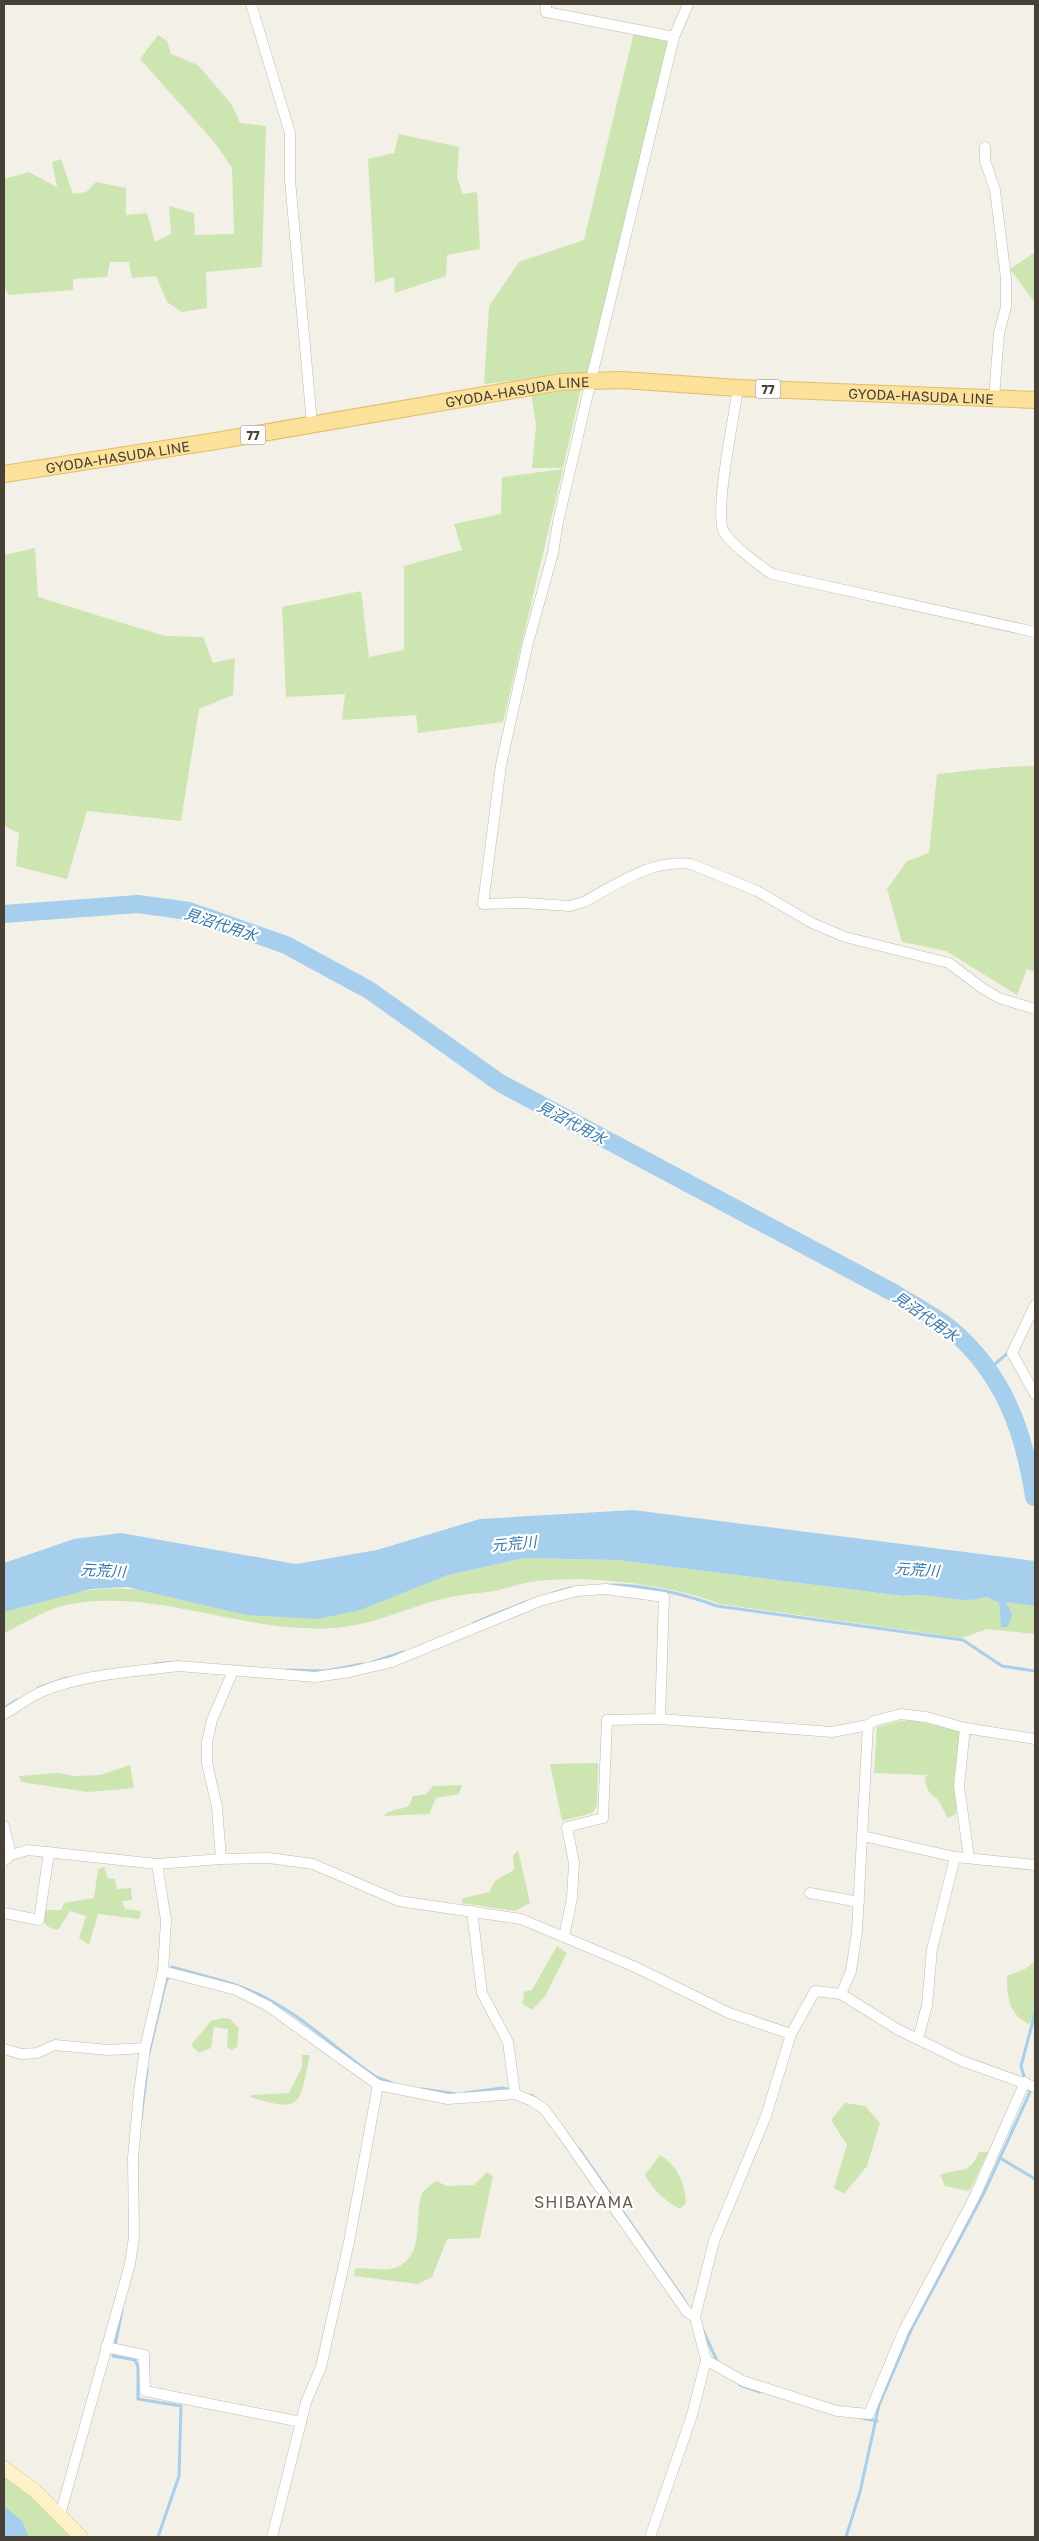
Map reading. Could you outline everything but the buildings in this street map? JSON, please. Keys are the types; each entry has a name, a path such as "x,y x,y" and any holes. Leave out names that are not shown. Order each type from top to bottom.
{"main road":[{"name":"GYODA-HASUDA LINE","path":"4,474 216,441 534,385 591,380 1035,400"}],"street":[{"path":"251,4 290,132 290,180 312,424"},
{"path":"546,4 546,12 674,37"},
{"path":"688,4 674,37 591,380 558,522 553,553 528,643 502,765 483,904 523,903 570,906 584,902 658,865 679,862 691,864 716,872 757,891 812,923 845,937 949,963 982,988 999,998 1035,1009"},
{"path":"985,147 985,161 995,190 1006,278 1006,307 999,334 994,398"},
{"path":"738,388 720,508 724,532 756,564 772,574 1035,632"},
{"path":"1035,1305 1012,1353 1035,1394"},
{"path":"4,1714 40,1693 63,1684 178,1666 315,1677 350,1672 392,1662 540,1601 577,1591 606,1589 633,1591 664,1597 660,1719"},
{"path":"220,1859 217,1807 208,1763 207,1742 212,1720 233,1671"},
{"path":"564,1937 572,1898 574,1863 567,1827 603,1818 606,1720 660,1719 832,1732 868,1725 874,1721 901,1714 926,1717 965,1728 1035,1739"},
{"path":"841,1994 851,1971 858,1931 868,1725"},
{"path":"965,1728 959,1786 969,1858"},
{"path":"4,1826 8,1858 28,1850 157,1864 220,1859 269,1858 313,1864 399,1901 521,1919 633,1966 729,2013 791,2034"},
{"path":"863,1836 956,1857 1035,1865"},
{"path":"4,1913 38,1920 49,1852"},
{"path":"918,2039 927,2005 932,1949 956,1857"},
{"path":"60,2515 130,2264 134,2236 133,2158 145,2048 163,1972 166,1920 157,1864"},
{"path":"810,1893 859,1902"},
{"path":"472,1911 482,1993 508,2042 515,2094"},
{"path":"163,1972 236,1990 268,2006 378,2085 448,2099 515,2094 532,2101 544,2110 595,2178 687,2312 695,2317"},
{"path":"650,2537 692,2415 706,2360 695,2317 714,2241 766,2116 791,2034 814,1991 841,1994 918,2039 962,2062 1035,2086"},
{"path":"4,2049 21,2054 38,2052 55,2046 108,2050 145,2048"},
{"path":"706,2360 743,2381 837,2411 869,2414 903,2332 974,2198 1025,2082"},
{"path":"272,2537 306,2402 321,2367 326,2348 349,2242 378,2085"},
{"path":"106,2347 144,2355 145,2391 301,2422"},
{"path":"4,2468 34,2490 81,2537"}],"green space":[{"path":"634,32 669,41 587,373 484,384 489,306 519,262 584,240"},
{"path":"158,35 167,41 171,54 198,65 232,105 240,123 266,126 262,267 206,272 207,308 182,312 167,302 156,276 132,278 129,262 110,262 107,277 73,279 73,290 9,295 4,287 4,179 29,172 57,187 52,162 61,159 73,194 86,192 96,182 126,188 126,215 147,213 155,242 171,234 169,206 194,213 195,235 234,234 232,168 215,143 140,59"},
{"path":"399,134 459,147 457,178 463,194 477,192 480,249 447,255 446,276 395,293 394,277 375,283 368,159 394,153"},
{"path":"1035,249 1035,303 1010,269 1034,253"},
{"path":"581,388 563,468 532,468 536,425 531,393"},
{"path":"563,469 503,722 418,733 416,715 342,720 345,694 286,697 282,607 361,591 369,657 404,650 404,566 462,550 454,524 501,514 502,477"},
{"path":"35,548 38,597 165,636 203,637 213,663 235,658 233,695 199,709 181,821 87,811 67,879 16,866 19,833 4,826 4,555"},
{"path":"1035,766 1035,972 1027,969 1017,995 946,951 902,942 887,889 907,861 929,853 937,774 1004,767"},
{"path":"524,1558 617,1560 903,1596 924,1595 967,1600 987,1597 999,1603 1001,1627 1009,1611 1006,1602 1035,1606 1035,1634 987,1629 962,1638 720,1604 700,1597 652,1586 575,1579 530,1582 494,1591 451,1597 346,1627 298,1628 264,1624 163,1605 129,1601 95,1601 55,1608 4,1633 4,1612 7,1610 78,1592 133,1589 152,1592 387,1599 448,1575"},
{"path":"910,1720 959,1730 961,1735 957,1776 953,1776 957,1789 956,1814 948,1818 938,1800 928,1790 925,1777 928,1775 874,1773 877,1727"},
{"path":"598,1763 597,1806 592,1813 562,1821 550,1764"},
{"path":"130,1765 134,1788 88,1792 21,1782 19,1776 58,1773 74,1776 100,1775"},
{"path":"462,1785 459,1794 436,1798 429,1814 383,1816 388,1812 409,1806 413,1796 426,1794 433,1786"},
{"path":"518,1850 530,1903 515,1911 461,1903 463,1898 489,1892 495,1881 514,1870 513,1856"},
{"path":"104,1867 108,1878 115,1879 117,1889 131,1888 132,1900 122,1901 125,1909 141,1911 139,1919 98,1914 89,1945 79,1938 86,1916 70,1911 58,1930 48,1927 44,1921 45,1910 61,1910 64,1903 94,1898 98,1869"},
{"path":"557,1946 567,1953 545,1996 532,2010 523,2004 524,1992 532,1990"},
{"path":"1035,1961 1035,2019 1028,2024 1016,2015 1010,2003 1007,1990 1007,1976 1025,1969"},
{"path":"222,2018 230,2019 239,2028 237,2047 231,2050 227,2047 228,2029 214,2027 211,2048 199,2053 191,2045 211,2021"},
{"path":"302,2055 310,2055 304,2085 296,2101 290,2104 281,2104 250,2097 251,2095 289,2093 302,2067"},
{"path":"845,2103 865,2106 880,2123 867,2166 844,2194 834,2188 847,2145 831,2120"},
{"path":"979,2152 988,2152 968,2191 945,2186 940,2175 968,2168 976,2160"},
{"path":"660,2155 671,2164 682,2182 686,2203 680,2209 660,2195 645,2175"},
{"path":"487,2172 493,2176 480,2238 447,2239 432,2277 418,2284 354,2276 355,2269 392,2269 406,2261 412,2254 417,2235 420,2203 424,2190 436,2181 447,2186 474,2185"},
{"path":"4,2473 13,2479 73,2537 4,2537"}],"water":[{"name":"元荒川","path":"633,1510 1035,1561 1035,1606 1006,1602 1012,1614 1008,1627 1001,1627 999,1603 987,1597 967,1600 924,1595 903,1596 617,1560 524,1558 448,1575 360,1610 318,1619 246,1615 127,1587 91,1589 4,1612 4,1563 74,1539 121,1533 296,1564 377,1550 480,1519"},
{"path":"4,2506 22,2521 29,2537 4,2537"}],"waterway":[{"name":"見沼代用水","path":"4,914 138,904 189,911 286,945 369,990 500,1083 894,1293 952,1330 970,1347 985,1366 1009,1406 1024,1449 1034,1497"},
{"name":"見沼代用水","path":"500,1083 894,1293 952,1330 970,1347 985,1366 1009,1406 1024,1449 1034,1497"},
{"path":"989,1369 1009,1352"},
{"path":"610,1585 664,1591 717,1606 963,1640 1002,1666 1035,1671"},
{"path":"553,1593 571,1588"},
{"path":"474,1623 526,1602"},
{"path":"373,1662 403,1652"},
{"path":"155,1664 178,1662"},
{"path":"287,1670 326,1671 362,1664"},
{"path":"38,1688 67,1678"},
{"path":"4,1708 17,1700"},
{"path":"149,2053 165,1985 172,1967 230,1983 264,1997 293,2014 376,2077 392,2083"},
{"path":"1025,2080 1021,2066 1035,2013"},
{"path":"141,2120 147,2070"},
{"path":"465,2093 502,2088 513,2090"},
{"path":"846,2537 860,2492 879,2405 912,2328 985,2191 1030,2092 1028,2088"},
{"path":"423,2089 456,2094"},
{"path":"531,2095 542,2103"},
{"path":"579,2149 685,2301"},
{"path":"1000,2158 1035,2179"},
{"path":"122,2310 113,2356 135,2360 138,2367 138,2399 181,2406 179,2476 158,2537"},
{"path":"702,2328 718,2363"},
{"path":"740,2385 760,2392"},
{"path":"862,2418 877,2421"}],"district":[{"name":"SHIBAYAMA","path":"584,2202"}]}
